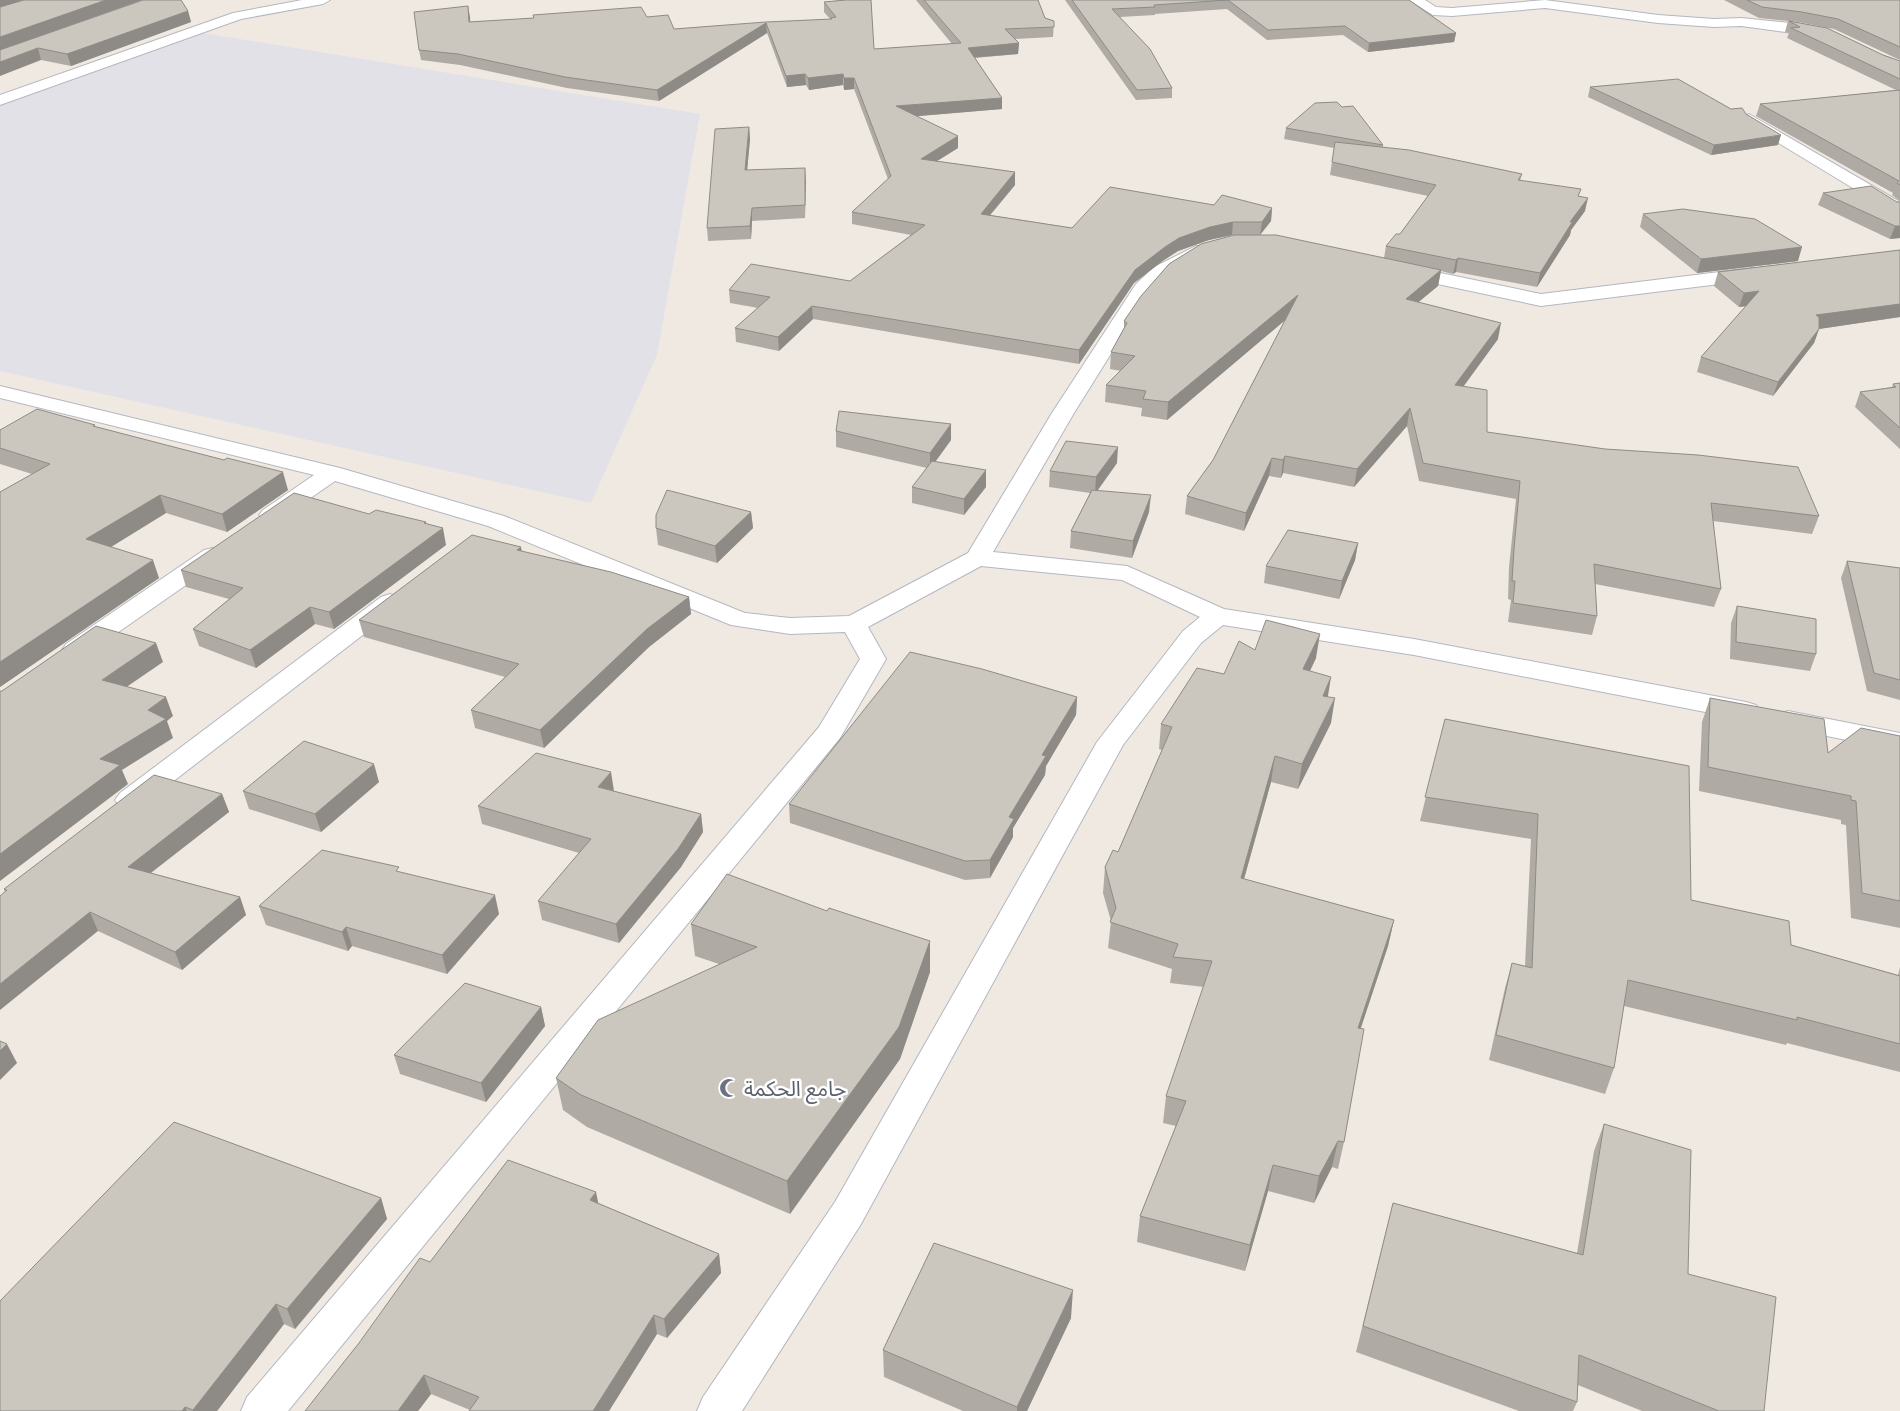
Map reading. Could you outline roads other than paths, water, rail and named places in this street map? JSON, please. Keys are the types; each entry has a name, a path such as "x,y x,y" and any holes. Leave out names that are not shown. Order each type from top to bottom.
{"street":[{"path":"0,100 238,16 323,0"},
{"path":"1416,0 1433,11 1470,12 1545,4 1658,19 1714,23 1741,22 1799,28 1836,37"},
{"path":"237,3 276,8"},
{"path":"1748,119 1900,209"},
{"path":"0,392 332,473 496,521 740,620 790,626 854,624 977,558 1062,413 1143,288 1161,271 1193,252 1217,244"},
{"path":"1384,267 1541,300 1773,271"},
{"path":"57,662 332,473"},
{"path":"473,539 496,521"},
{"path":"977,558 1127,573 1218,616 1414,647 1900,742"},
{"path":"110,815 410,587"},
{"path":"718,1411 848,1213 1110,742 1192,637 1218,616"},
{"path":"262,1411 830,732 873,659 854,624"}],"place":[{"name":"جامع الحكمة","path":"729,1088"}]}
